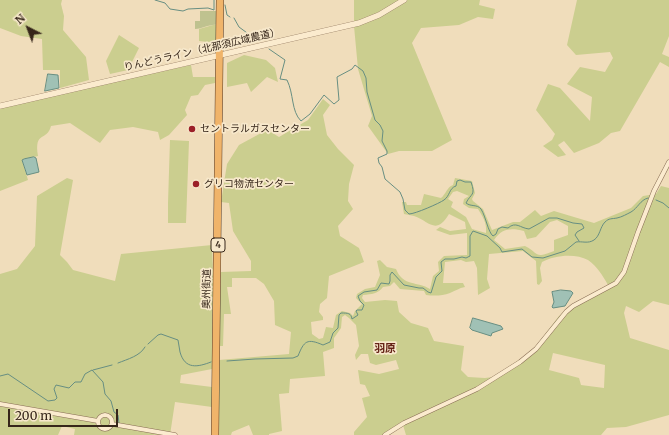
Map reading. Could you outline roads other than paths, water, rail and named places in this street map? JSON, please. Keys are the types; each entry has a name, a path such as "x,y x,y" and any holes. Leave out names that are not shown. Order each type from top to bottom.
{"highway":[{"name":"奥州街道","path":"215,435 221,54 220,0"}],"street":[{"name":"りんどうライン（北那須広域農道）","path":"0,106 359,23 380,15 404,0"},
{"path":"385,435 404,423 477,389 520,362 536,349 566,312 573,306 616,283 624,272 654,191 669,162"},
{"path":"0,404 98,421"},
{"path":"98,421 100,417 107,415 112,420 112,424"},
{"path":"98,421 100,427 105,429 109,428 112,424"},
{"path":"112,424 175,435"}],"water":[{"path":"48,74 58,75 59,88 45,91"},
{"path":"34,157 36,158 39,172 27,175 22,160"},
{"path":"561,290 571,291 573,293 565,306 553,308 554,302 552,292"},
{"path":"473,318 501,326 503,329 492,333 491,336 472,330 470,328"}],"waterway":[{"path":"155,0 165,3 170,9 183,11 188,9 208,8 214,10 214,0"},
{"path":"225,5 227,15 230,17"},
{"path":"234,18 239,27 258,41"},
{"path":"269,49 285,60 280,79 287,80 294,107 301,121 310,114 324,95 334,104 339,100 337,77 352,69 355,65 363,71 366,78 367,92 375,120 383,131 382,141 387,151 387,154 378,158 379,163 382,167 385,179 400,192 405,210 409,214 444,200 452,188 456,186 457,181 460,180 471,182 473,192 466,203 481,209 493,236 496,234 498,229 502,227 508,228 516,225 529,229 549,218 557,218 582,224 584,228 575,235 579,241"},
{"path":"227,361 293,358 298,356 302,347 307,342 310,341 323,345 330,342 333,333 338,328 339,315 341,313 346,313 349,314 352,319 358,315 356,311 362,310 364,305 358,296 364,292 377,290 381,283 389,284 390,275 392,272 404,285 423,288 431,293 436,277 442,271 441,262 445,259 466,258 470,256 470,236 473,231 487,236 500,248 502,252 522,249 532,257 543,258 565,251 576,242 587,242 594,240 598,236 603,224 606,221 621,217 631,212 643,200 648,198"},
{"path":"656,200 669,208"},
{"path":"148,344 161,334 178,340 182,358 185,362 192,366 211,362"},
{"path":"118,363 137,355 145,347"},
{"path":"93,370 112,365"},
{"path":"0,376 8,374 48,401 55,400 57,398 54,389 56,385 69,388 75,382 81,382 85,374 92,370 103,382 105,394 111,401 114,412 118,415 119,423"}],"place":[{"name":"セントラルガスセンター","path":"192,129"},
{"name":"グリコ物流センター","path":"196,184"}],"district":[{"name":"羽原","path":"385,349"}]}
